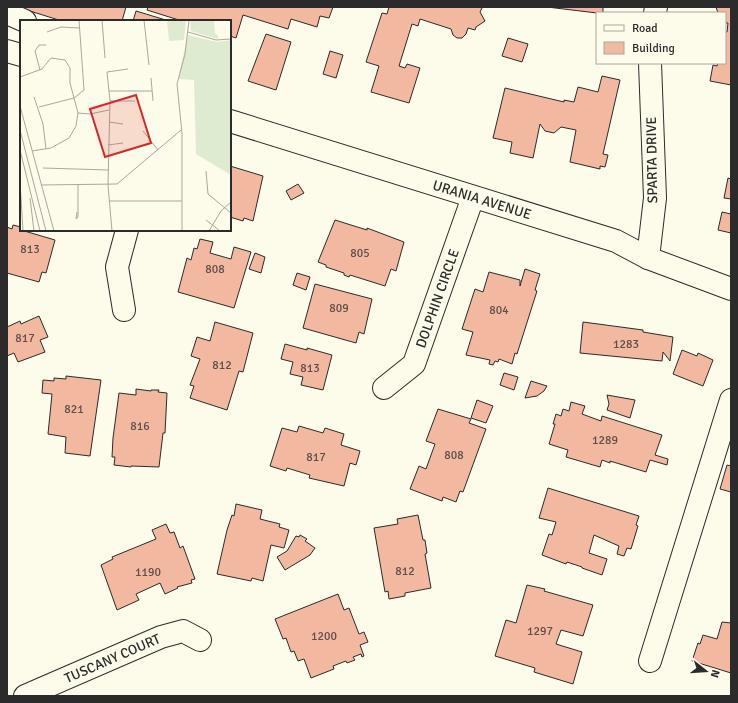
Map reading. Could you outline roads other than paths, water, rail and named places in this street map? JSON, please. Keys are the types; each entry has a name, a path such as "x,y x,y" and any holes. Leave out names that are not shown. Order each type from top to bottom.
{"street":[{"path":"7,13 23,20"},
{"path":"7,51 20,55"},
{"name":"SPARTA DRIVE","path":"648,258 655,198 650,64"},
{"name":"URANIA AVENUE","path":"231,121 616,241 648,258 731,289"},
{"name":"DOLPHIN CIRCLE","path":"384,388 414,364 473,197"},
{"path":"124,310 117,267 127,231"},
{"path":"650,661 731,400"},
{"name":"TUSCANY COURT","path":"25,696 161,637 183,631 200,640"}]}
